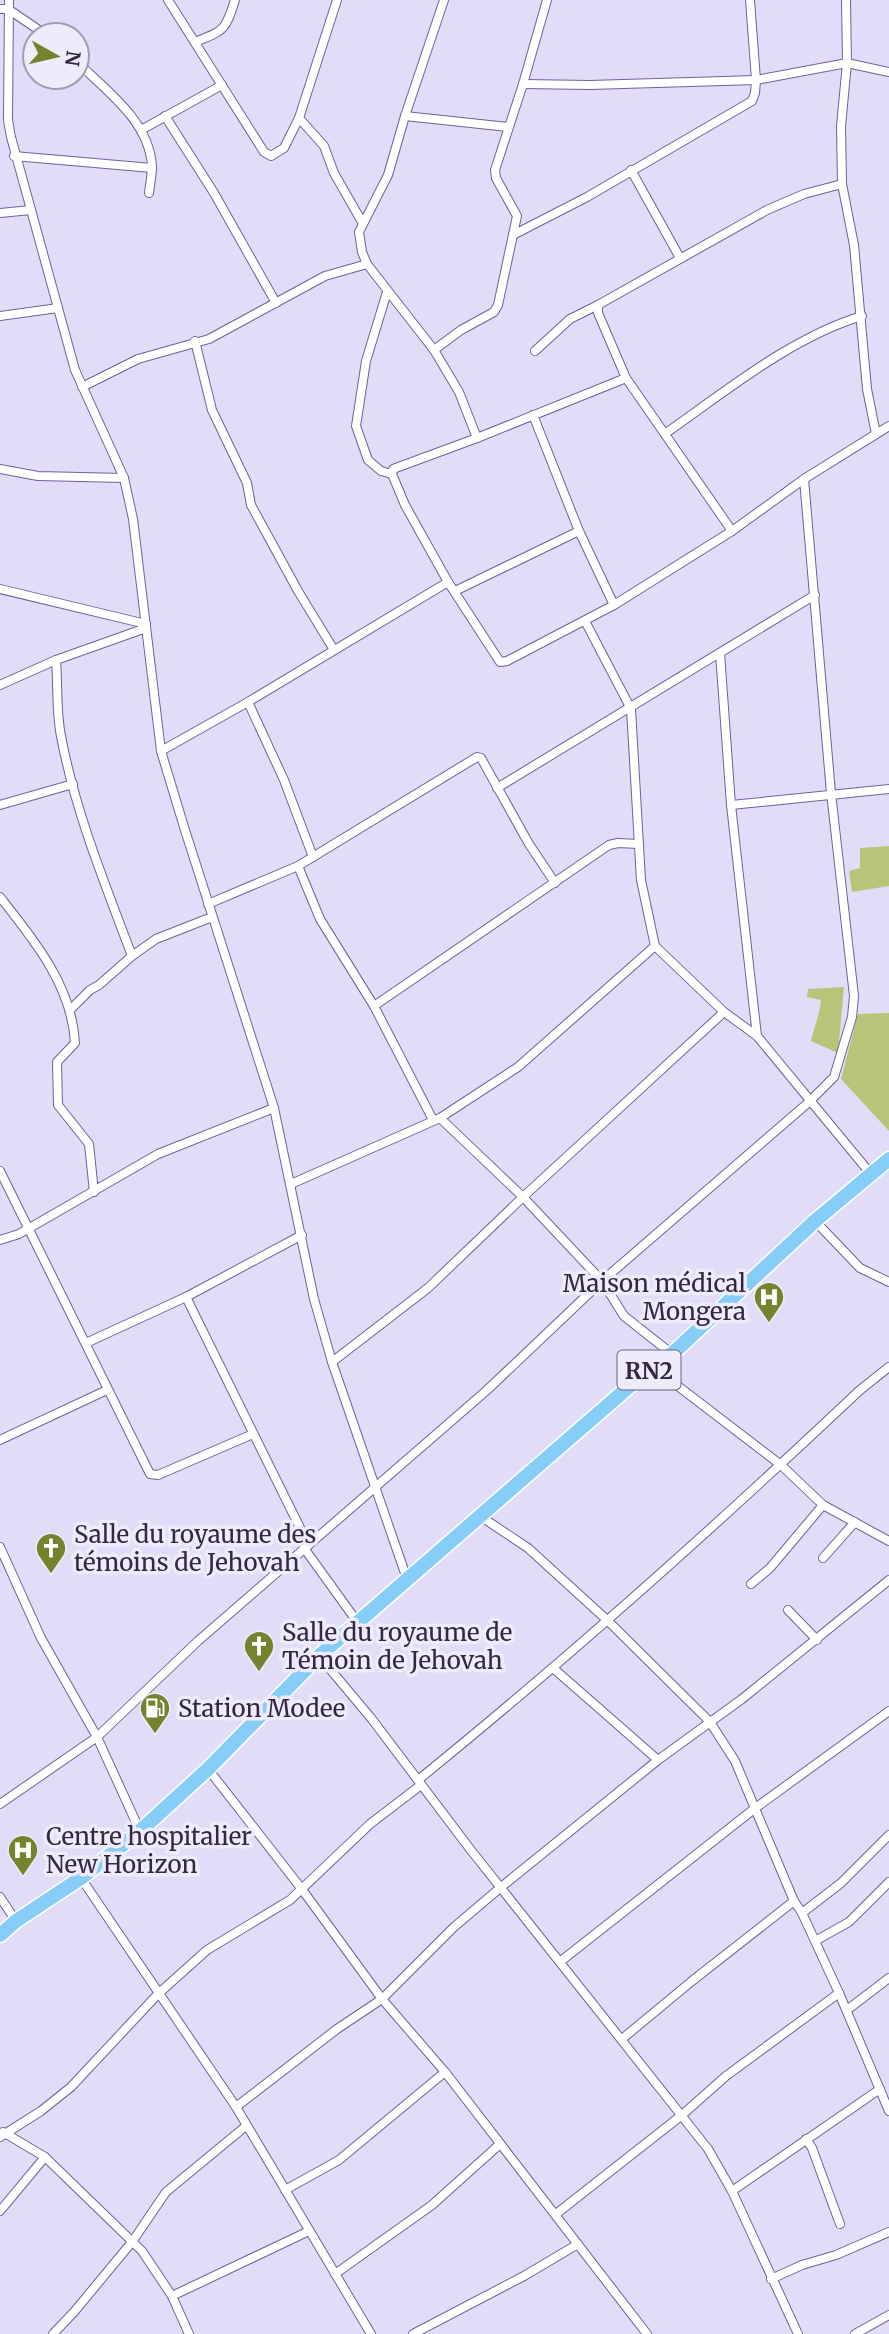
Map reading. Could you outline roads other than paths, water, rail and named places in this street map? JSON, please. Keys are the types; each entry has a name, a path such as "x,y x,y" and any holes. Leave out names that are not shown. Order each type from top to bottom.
{"highway":[{"name":"RN2","path":"0,1935 16,1921 81,1878 139,1831 208,1769 319,1656 480,1515 672,1353 815,1221 889,1159"}],"street":[{"path":"168,0 267,155 274,156 284,148 299,118 337,0"},
{"path":"195,43 222,31 235,0"},
{"path":"444,0 388,175 362,222 360,241 367,264 434,350 459,392 477,438"},
{"path":"434,350 461,330 494,312 498,305 517,213 495,174 547,0"},
{"path":"513,235 587,197 752,100 756,80 750,0"},
{"path":"846,0 847,64 841,126 842,184 854,244 867,389 876,434"},
{"path":"6,6 27,21"},
{"path":"6,6 8,120 14,156 82,387 124,478 134,519 162,751 212,917 275,1108 314,1299 332,1362 407,1579"},
{"path":"523,84 590,85 756,80 847,64 889,72"},
{"path":"91,75 117,100 141,130 152,168 149,193"},
{"path":"141,130 222,85"},
{"path":"165,116 214,193 276,303"},
{"path":"405,116 508,127"},
{"path":"299,118 324,146 334,173 362,222"},
{"path":"14,156 152,168"},
{"path":"631,170 680,258"},
{"path":"535,351 570,318 680,258 785,201 842,184"},
{"path":"0,213 31,210"},
{"path":"82,387 138,359 209,339 325,276 367,264"},
{"path":"387,292 366,361 356,426 368,460 381,471 392,474"},
{"path":"598,305 598,313 626,378 732,531"},
{"path":"0,316 58,308"},
{"path":"666,433 801,343 844,321 862,316"},
{"path":"195,341 212,410 247,483 251,505 334,650"},
{"path":"626,378 477,438 395,467 392,474 405,505 448,582 500,662 507,661 614,605 732,531 804,479 889,426"},
{"path":"533,415 579,531 614,605"},
{"path":"0,469 38,476 124,478"},
{"path":"0,1804 97,1737 198,1641 486,1391 602,1281 809,1102 834,1077 842,1059 852,1017 853,996 831,793 804,479"},
{"path":"455,591 579,531"},
{"path":"162,751 448,582"},
{"path":"0,589 146,626"},
{"path":"497,788 815,596"},
{"path":"585,621 631,709 643,898 655,946 724,1012 757,1036 870,1173"},
{"path":"0,685 56,660 146,626"},
{"path":"720,653 732,805 757,1036"},
{"path":"56,660 60,732 73,784 99,867 132,956"},
{"path":"248,702 284,779 313,857"},
{"path":"208,904 298,866 477,757 481,758 529,844 555,883"},
{"path":"0,804 73,784"},
{"path":"732,805 889,789"},
{"path":"374,1006 609,845 639,844"},
{"path":"298,866 320,919 374,1006 436,1119 523,1197 602,1281 619,1311 672,1353"},
{"path":"0,897 53,969 70,1010 75,1043 57,1062 58,1105 89,1144 94,1192"},
{"path":"70,1010 132,956 162,936 212,917"},
{"path":"291,1184 436,1119 536,1054 655,946"},
{"path":"332,1362 428,1288 724,1012"},
{"path":"0,1240 19,1234 94,1192 135,1165 175,1146 275,1108"},
{"path":"0,1171 150,1474 154,1476 253,1434"},
{"path":"815,1221 860,1268 889,1283"},
{"path":"86,1343 186,1297 302,1235"},
{"path":"186,1297 306,1546 358,1623"},
{"path":"653,1367 781,1465 823,1504 889,1541"},
{"path":"2,2134 41,2111 71,2087 158,1994 207,1950 287,1902 370,1824 695,1545 860,1390 889,1367"},
{"path":"0,1440 107,1390"},
{"path":"751,1584 770,1568 823,1504"},
{"path":"480,1515 528,1548 607,1620 710,1721 735,1762 794,1901 847,2010 889,2111"},
{"path":"823,1558 855,1522"},
{"path":"0,1547 41,1638 97,1737 139,1831"},
{"path":"236,2107 337,2029 382,1999 452,1929 500,1888 659,1760 817,1640 889,1580"},
{"path":"788,1610 817,1640"},
{"path":"319,1656 708,2149 732,2191 798,2334"},
{"path":"553,1668 659,1760"},
{"path":"561,1961 754,1809 889,1711"},
{"path":"208,1769 301,1888 382,1999 445,2072 647,2334"},
{"path":"802,1913 841,1883 889,1835"},
{"path":"81,1878 236,2107 371,2334"},
{"path":"815,1941 849,1922 889,1882"},
{"path":"0,1897 16,1921"},
{"path":"622,2039 794,1901"},
{"path":"847,2010 888,1981"},
{"path":"556,2214 682,2115 726,2076 839,1993"},
{"path":"285,2190 339,2160 445,2072"},
{"path":"732,2191 880,2090"},
{"path":"53,2334 132,2242 166,2192 246,2126"},
{"path":"2,2134 45,2157 142,2250 172,2296 189,2334"},
{"path":"806,2139 812,2148 840,2224"},
{"path":"335,2274 432,2205 500,2144"},
{"path":"0,2211 45,2157"},
{"path":"172,2296 309,2231"},
{"path":"771,2279 889,2232"},
{"path":"413,2334 524,2276 578,2244"},
{"path":"855,2334 889,2315"}],"place":[{"name":"Maison médical Mongera","path":"769,1324"},
{"name":"Salle du royaume des témoins de Jehovah","path":"51,1575"},
{"name":"Salle du royaume de Témoin de Jehovah","path":"259,1673"},
{"name":"Station Modee","path":"155,1735"},
{"name":"Centre hospitalier New Horizon","path":"23,1877"}]}
